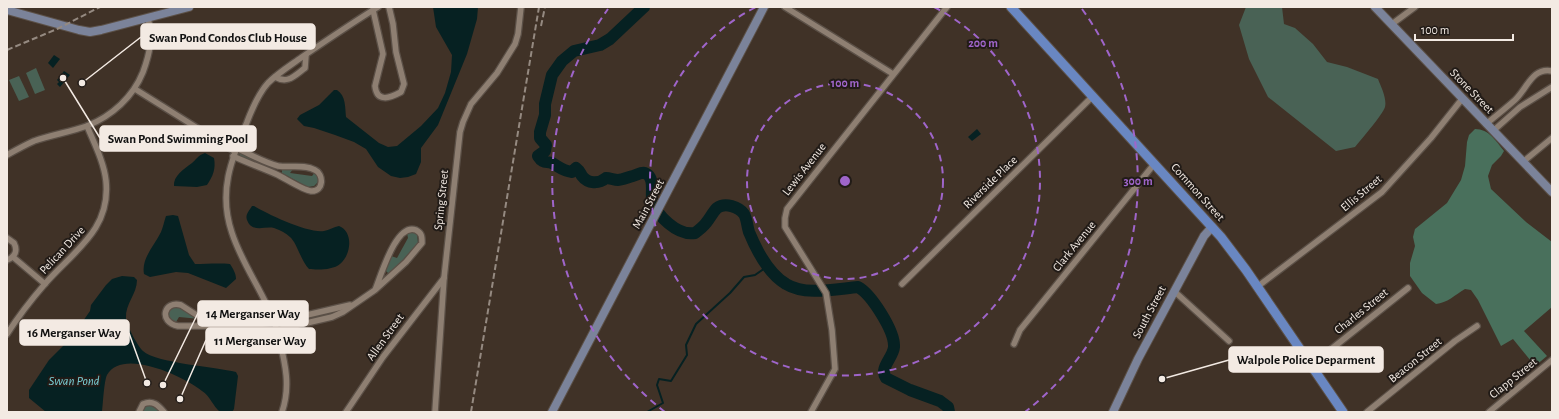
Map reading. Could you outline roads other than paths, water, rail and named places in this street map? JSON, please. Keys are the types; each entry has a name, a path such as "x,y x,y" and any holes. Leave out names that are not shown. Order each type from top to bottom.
{"main road":[{"name":"Common Street","path":"1012,7 1212,227 1234,254 1343,412"}],"street":[{"path":"7,10 90,32 188,7"},
{"path":"282,412 288,382 277,330 267,304 239,251 228,220 226,191 234,152 259,95 267,84 306,55 376,8 383,54 375,90 377,94 383,98 392,97 401,92 404,84 396,52 393,24 389,7"},
{"name":"Spring Street","path":"435,412 444,278 458,145 463,122 471,104 497,73 510,52 518,34 521,7"},
{"name":"Main Street","path":"552,412 764,7"},
{"path":"785,7 893,74"},
{"name":"Lewis Avenue","path":"811,412 835,369 832,330 825,290 785,227 787,209 947,7"},
{"name":"Stone Street","path":"1375,7 1552,192"},
{"path":"1392,24 1415,7"},
{"path":"7,155 34,141 87,126 123,103 135,89 148,60 151,30 148,18"},
{"path":"275,77 281,80 287,80 305,68 306,55"},
{"path":"1486,124 1520,94 1535,75 1547,70 1552,70"},
{"path":"1493,130 1514,111 1552,87"},
{"path":"135,89 234,152 306,190 318,190 321,186 322,180 320,174 311,168 279,166 234,152"},
{"path":"1520,94 1528,101"},
{"name":"Riverside Place","path":"902,284 1093,96"},
{"name":"Ellis Street","path":"1257,287 1382,192 1431,138 1462,99"},
{"name":"Pelican Drive","path":"7,334 17,318 45,284 93,233 100,220 105,205 106,179 87,126"},
{"path":"1523,162 1552,138"},
{"name":"Clark Avenue","path":"1014,344 1020,330 1155,163"},
{"path":"276,174 279,166"},
{"name":"South Street","path":"1113,412 1138,358 1204,236 1212,227"},
{"path":"212,325 181,304 176,303 171,305 166,312 165,318 171,325 212,325 277,330 332,317 343,312 375,290 420,248 422,239 418,231 412,229 408,230 397,239 375,290"},
{"path":"7,238 12,240 16,246 15,254 7,260"},
{"path":"13,257 45,284"},
{"name":"Allen Street","path":"346,412 392,346 444,278"},
{"name":"Charles Street","path":"1310,366 1408,288"},
{"path":"1174,291 1229,341"},
{"path":"228,326 267,320 274,321 294,318 354,304"},
{"name":"Beacon Street","path":"1367,412 1455,341 1477,326"},
{"name":"Clapp Street","path":"1489,412 1552,360"},
{"path":"139,412 143,404 150,402 158,404 164,412"}],"water":[{"path":"433,7 478,7 477,19 467,54 438,125 421,148 421,162 416,174 400,178 391,176 378,167 366,149 354,142 304,126 297,119 300,115 319,105 334,90 337,90 344,99 346,117 379,143 388,147 397,146 421,126 438,108 445,93 451,72 452,55 436,27"},
{"path":"54,55 60,59 53,68 48,63"},
{"path":"64,71 70,75 60,87 57,84 59,82 57,80"},
{"path":"977,129 981,134 972,141 968,137"},
{"path":"205,153 214,158 215,162 214,172 207,185 197,187 174,186 177,176 199,156"},
{"path":"252,206 299,227 324,231 339,226 344,229 349,238 347,255 337,266 321,269 309,269 287,234 274,228 255,228 249,224 247,216"},
{"path":"166,216 178,216 189,255 195,264 230,264 235,273 236,279 226,288 188,273 176,272 150,277 144,274 146,257 161,232"},
{"name":"Swan Pond","path":"122,276 134,277 137,280 135,290 127,308 126,318 135,340 143,351 160,359 173,362 236,372 238,376 234,409 232,412 220,412 205,393 194,385 168,372 139,364 126,364 115,367 107,375 104,387 102,412 46,412 29,398 29,390 49,360 72,337 90,311 91,305 106,285 112,279"}],"waterway":[{"path":"644,7 610,39 600,45 574,51 562,61 552,75 545,104 545,115 540,132 540,138 546,145 545,151 538,156 540,159 552,163 561,169 572,172 576,168 584,179 590,182 597,182 606,178 619,180 640,173 645,173 650,178 652,184 652,199 658,212 669,224 688,233 695,233 701,228 720,206 728,205 739,209 745,216 749,232 764,261 774,274 786,284 794,288 811,291 858,287 863,291 875,305 891,332 894,347 884,370 886,378 910,390 940,401 948,407 949,412"},
{"path":"647,412 663,403 657,385 659,379 671,381 687,355 686,345 696,324 730,293 744,277 755,275 768,266"}],"railway":[{"path":"7,50 57,29 100,7"},
{"path":"471,412 539,7"},
{"path":"541,26 545,7"}],"place":[{"name":"Swan Pond Swimming Pool","path":"63,78"},
{"name":"Swan Pond Condos Club House","path":"82,83"},
{"name":"Walpole Police Deparment","path":"1162,379"},
{"name":"16 Merganser Way","path":"147,383"},
{"name":"14 Merganser Way","path":"163,385"},
{"name":"11 Merganser Way","path":"180,399"}]}
